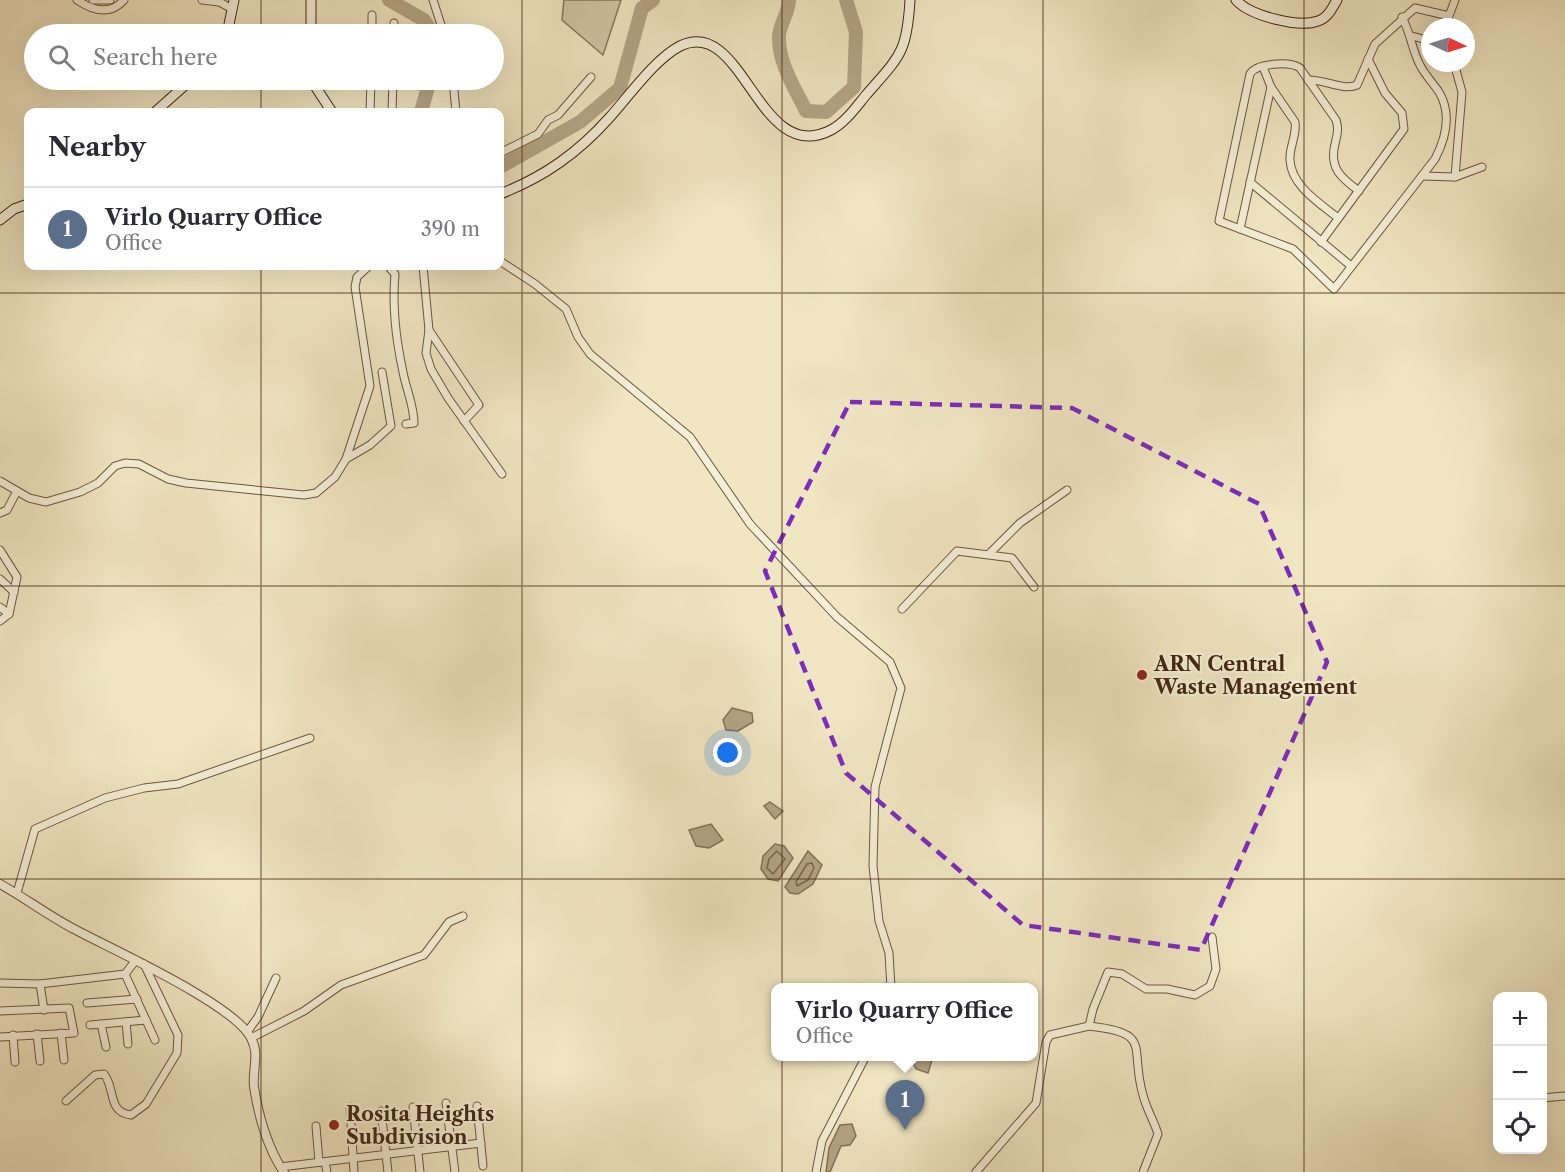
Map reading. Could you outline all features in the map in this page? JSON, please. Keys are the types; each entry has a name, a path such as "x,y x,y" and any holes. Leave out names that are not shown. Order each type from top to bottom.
{"main road":[{"path":"311,0 311,24"},
{"path":"504,192 537,179 556,166 608,120 666,57 681,46 690,44 707,45 723,54 780,125 805,135 830,130 849,115 901,52 908,36 910,0"},
{"path":"1236,0 1258,15 1306,22 1321,20 1337,0"},
{"path":"229,24 233,5"},
{"path":"160,108 180,90"},
{"path":"318,90 329,108"},
{"path":"0,220 14,209 24,205"}],"street":[{"path":"77,0 89,9 100,11 110,9 124,0"},
{"path":"93,0 110,0"},
{"path":"202,0 233,5"},
{"path":"433,0 441,24"},
{"path":"1308,80 1353,87 1363,76 1378,39 1402,17 1415,8 1449,16 1455,0"},
{"path":"372,15 372,24"},
{"path":"1359,191 1336,171 1333,158 1338,126 1308,80 1297,66 1263,66 1253,69 1250,74 1219,221 1293,249 1334,289 1435,159 1443,142 1447,117 1439,93 1418,62 1412,36 1402,17"},
{"path":"1412,36 1421,38"},
{"path":"1321,242 1399,138 1404,123 1401,113 1381,87 1368,59"},
{"path":"1263,66 1270,87 1295,122 1290,158 1295,177 1302,187 1338,218"},
{"path":"1455,177 1462,92 1456,72"},
{"path":"504,151 537,134 548,120 558,115 591,77"},
{"path":"1240,229 1270,87"},
{"path":"370,108 371,90"},
{"path":"392,108 393,90"},
{"path":"454,90 456,108"},
{"path":"1422,176 1455,177 1482,167"},
{"path":"1250,182 1351,266"},
{"path":"504,264 535,284 566,309 578,338 590,354 690,437 750,524 837,617 890,662 895,670 901,688 875,788 873,866 879,921 889,953 891,983"},
{"path":"0,481 36,501 55,501 98,483 115,466 131,462 168,479 186,483 294,494 316,493 335,477 346,459 370,386 355,287 357,277 365,270"},
{"path":"392,270 395,274 392,300 403,372 414,413 414,423 406,424"},
{"path":"423,270 429,330 426,352 431,369 502,474"},
{"path":"429,330 479,403 479,408 464,421"},
{"path":"346,459 369,445 391,426 382,372"},
{"path":"990,554 1020,523 1067,490"},
{"path":"0,513 7,510 17,491"},
{"path":"0,550 17,577 9,614 0,621"},
{"path":"902,609 957,551 1012,558 1034,587"},
{"path":"0,579 14,592"},
{"path":"0,607 9,614"},
{"path":"17,893 35,829 44,823 105,798 144,788 178,784 310,738"},
{"path":"0,884 72,928 175,980 241,1024 249,1035 256,1053 254,1086 276,1161 282,1169 481,1143"},
{"path":"249,1035 304,1011 341,985 424,955 449,922 463,916"},
{"path":"1089,1026 1093,1009 1108,972 1122,974 1146,989 1167,989 1195,995 1210,986 1216,969 1212,937"},
{"path":"0,983 39,984 125,974 140,962"},
{"path":"66,1101 100,1073 107,1076 114,1106 131,1115 146,1104 171,1066 177,1053 178,1035 140,962"},
{"path":"125,974 155,1040"},
{"path":"249,1035 276,978"},
{"path":"39,984 44,1010"},
{"path":"87,1003 137,999"},
{"path":"0,1011 69,1008 74,1032 0,1037"},
{"path":"90,1025 146,1020"},
{"path":"126,1022 129,1044"},
{"path":"101,1024 106,1047"},
{"path":"976,1172 1036,1103 1046,1042 1050,1035 1089,1026 1119,1029 1130,1036 1139,1056 1142,1094 1158,1134 1143,1172"},
{"path":"61,1033 64,1060"},
{"path":"37,1034 40,1061"},
{"path":"13,1035 15,1062"},
{"path":"816,1172 822,1141 863,1061"},
{"path":"1547,1098 1565,1096"},
{"path":"446,1103 455,1172"},
{"path":"477,1106 483,1166"},
{"path":"350,1107 354,1172"},
{"path":"413,1107 420,1172"},
{"path":"381,1111 388,1172"},
{"path":"316,1126 322,1162 327,1172"}],"highlighted area":[{"path":"850,402 1072,408 1259,504 1327,662 1201,950 1023,925 846,773 765,571"}],"shaded area":[{"path":"564,0 621,0 603,55 562,20"}],"water":[{"path":"732,708 752,713 753,722 738,731 726,730 723,720"},
{"path":"770,802 783,811 775,819 764,806"},
{"path":"711,824 723,840 709,848 696,846 689,830"},
{"path":"775,844 784,846 793,858 778,881 768,879 761,869 763,856"},
{"path":"808,851 822,865 813,884 798,894 790,893 785,887"},
{"path":"915,1061 932,1061 928,1073 916,1069"},
{"path":"852,1124 856,1136 850,1145 841,1146 830,1172 826,1172 829,1148 840,1125"}],"waterway":[{"path":"389,0 424,20 427,24"},
{"path":"504,165 580,122 620,88 642,8 653,0"},
{"path":"789,0 779,36 784,66 806,111 826,112 854,87 856,32 846,0"},
{"path":"422,108 427,90"}],"place":[{"name":"ARN Central Waste Management","path":"1142,675"},
{"name":"Rosita Heights Subdivision","path":"334,1125"},
{"name":"Virlo Quarry Office","path":"905,1130"}]}
